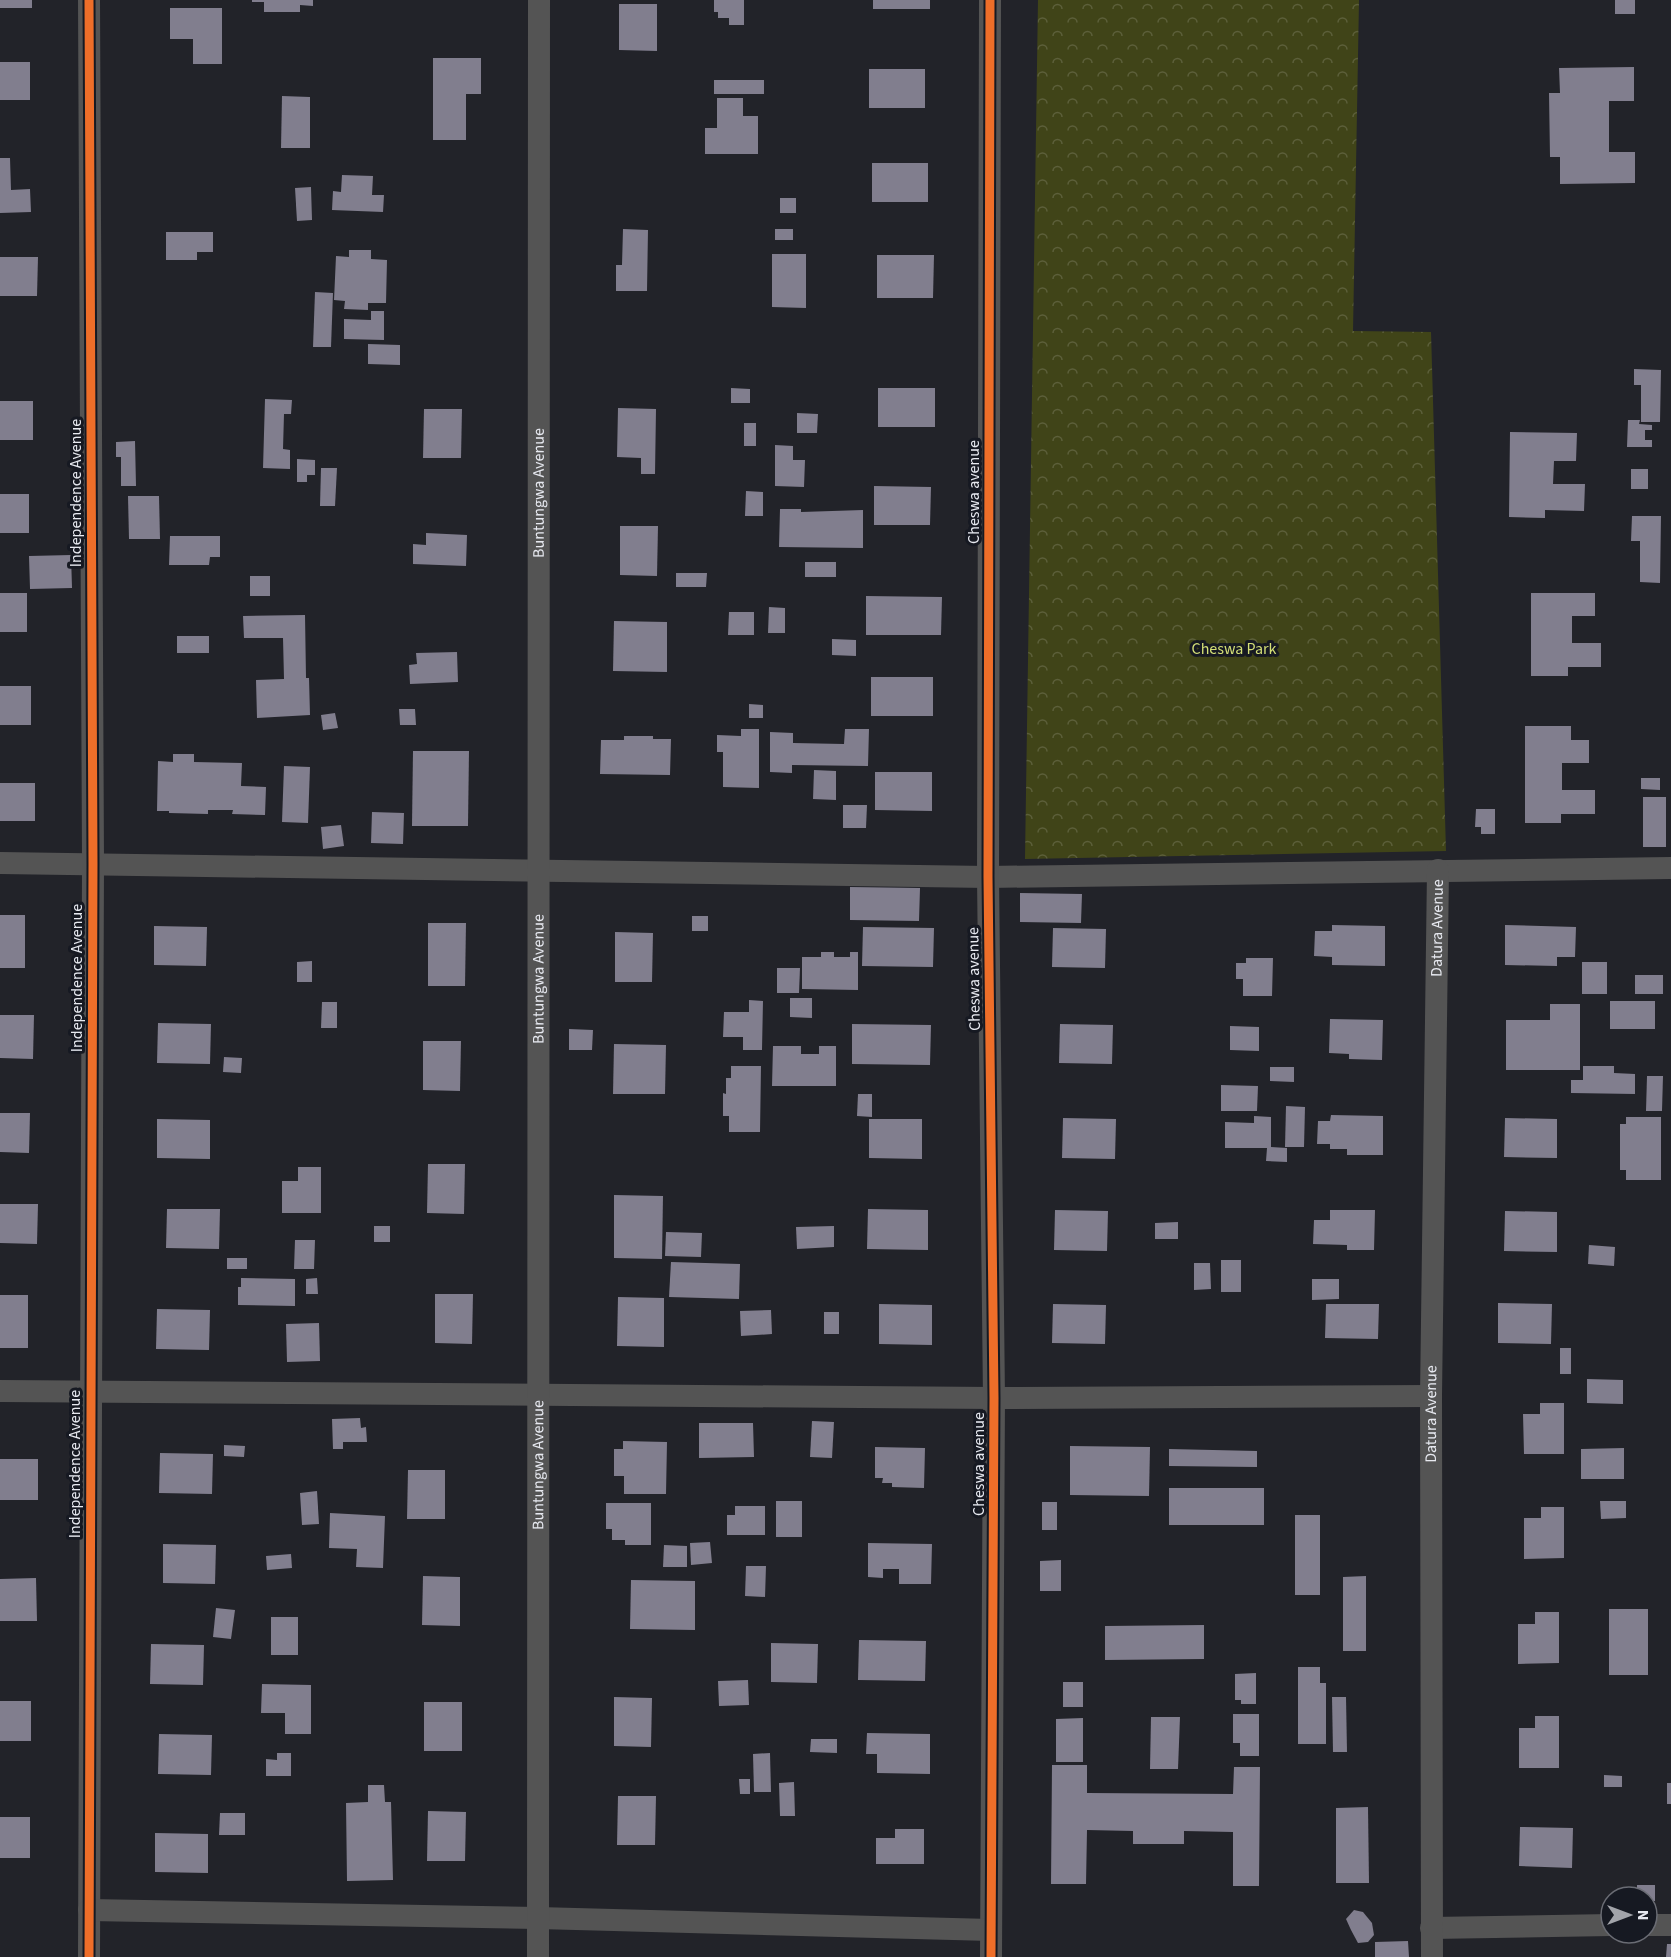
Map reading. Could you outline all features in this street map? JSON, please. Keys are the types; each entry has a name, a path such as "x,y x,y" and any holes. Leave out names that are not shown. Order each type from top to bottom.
{"street":[{"name":"Independence Avenue","path":"89,0 93,864 89,1957"},
{"name":"Buntungwa Avenue","path":"538,1957 539,0"},
{"name":"Cheswa avenue","path":"990,0 988,877 994,1398 991,1957"},
{"path":"0,862 988,877 1671,868"},
{"name":"Datura Avenue","path":"1432,1957 1431,1396 1438,870"},
{"path":"0,1391 994,1398 1431,1396"},
{"path":"89,1910 538,1918 991,1930"},
{"path":"1431,1928 1599,1925"}],"green space":[{"name":"Cheswa Park","path":"1038,0 1359,0 1353,331 1431,332 1446,851 1025,859"}],"building":[{"path":"0,0 32,0 32,8 0,8"},
{"path":"252,0 313,0 313,6 300,5 300,12 264,12 264,2 252,2"},
{"path":"714,0 744,0 744,25 729,25 729,18 718,18 718,12 714,12"},
{"path":"873,0 930,0 930,9 873,9"},
{"path":"1615,0 1635,0 1635,14 1615,14"},
{"path":"619,4 657,4 657,51 619,50"},
{"path":"170,8 222,8 222,64 193,64 193,39 170,39"},
{"path":"433,58 481,58 481,94 466,94 466,140 433,140"},
{"path":"0,62 30,62 30,100 0,100"},
{"path":"1634,67 1634,101 1609,101 1609,152 1635,152 1635,183 1560,184 1560,157 1550,157 1549,93 1560,93 1559,68"},
{"path":"869,69 925,69 925,108 869,108"},
{"path":"714,80 764,80 764,94 714,94"},
{"path":"282,96 310,97 310,148 281,148"},
{"path":"717,98 743,98 743,116 758,116 758,154 705,154 705,128 717,128"},
{"path":"0,158 10,158 11,190 30,189 31,212 0,213"},
{"path":"872,163 928,163 928,202 872,202"},
{"path":"342,175 373,176 372,195 384,195 383,212 332,210 333,191 341,192"},
{"path":"311,187 312,220 297,221 295,188"},
{"path":"780,198 796,198 796,213 780,213"},
{"path":"623,229 648,230 647,291 616,291 616,265 622,265"},
{"path":"775,229 793,229 793,240 775,240"},
{"path":"166,232 213,232 213,252 197,252 197,260 166,260"},
{"path":"349,250 371,250 371,259 387,260 386,303 368,303 368,310 344,309 345,301 334,300 336,256 349,257"},
{"path":"772,254 806,254 806,308 772,307"},
{"path":"877,255 934,255 933,298 877,298"},
{"path":"0,257 38,257 37,296 0,296"},
{"path":"315,292 333,293 331,347 313,347"},
{"path":"371,311 384,311 384,340 344,339 344,319 371,320"},
{"path":"368,344 400,345 400,365 368,364"},
{"path":"1634,369 1661,370 1660,422 1641,422 1641,385 1634,385"},
{"path":"731,388 750,389 750,403 731,403"},
{"path":"878,388 935,388 935,427 878,427"},
{"path":"265,399 292,400 291,414 284,414 283,449 290,450 290,469 263,468"},
{"path":"0,401 33,401 33,440 0,440"},
{"path":"618,408 656,409 655,474 641,474 641,458 617,457"},
{"path":"424,409 462,409 461,458 423,458"},
{"path":"797,413 818,414 817,433 797,433"},
{"path":"1628,420 1640,420 1639,424 1652,425 1652,430 1645,430 1645,440 1652,440 1652,447 1627,447"},
{"path":"744,423 756,423 756,446 744,446"},
{"path":"1510,432 1577,433 1576,461 1554,461 1553,484 1585,484 1584,511 1545,510 1545,518 1509,517"},
{"path":"135,441 136,486 121,486 121,457 116,457 116,442"},
{"path":"775,445 793,446 793,460 805,460 804,487 775,486"},
{"path":"297,459 315,460 315,475 307,475 307,482 297,482"},
{"path":"321,468 337,468 335,506 320,506"},
{"path":"1631,469 1648,469 1648,489 1631,489"},
{"path":"874,486 931,487 930,525 874,525"},
{"path":"746,491 763,492 763,516 745,516"},
{"path":"0,494 29,494 29,533 0,533"},
{"path":"128,496 159,496 160,539 129,539"},
{"path":"780,509 801,509 801,512 863,510 863,548 779,547"},
{"path":"1632,516 1661,516 1660,583 1640,582 1640,541 1631,541"},
{"path":"620,526 658,526 657,576 620,575"},
{"path":"426,533 467,535 466,566 413,564 413,544 426,545"},
{"path":"170,536 220,536 220,557 210,557 209,565 169,565"},
{"path":"71,555 72,588 30,589 29,556"},
{"path":"805,562 836,562 836,577 805,577"},
{"path":"676,573 707,573 706,587 676,587"},
{"path":"250,576 270,576 270,596 250,596"},
{"path":"0,593 27,593 27,632 0,632"},
{"path":"1531,593 1595,593 1595,616 1572,616 1572,643 1601,643 1601,667 1568,667 1568,676 1531,676"},
{"path":"866,596 942,597 941,635 866,635"},
{"path":"769,607 785,608 785,633 768,633"},
{"path":"729,612 754,612 754,635 728,635"},
{"path":"305,615 306,678 309,678 310,715 257,718 256,680 284,679 283,638 244,638 243,616"},
{"path":"614,621 667,622 667,672 613,671"},
{"path":"177,636 209,636 209,653 177,653"},
{"path":"832,639 856,640 856,656 832,655"},
{"path":"457,652 458,682 410,684 409,665 417,664 416,653"},
{"path":"871,677 933,677 933,716 871,716"},
{"path":"0,686 31,686 31,725 0,725"},
{"path":"749,704 763,705 763,718 749,718"},
{"path":"399,709 415,709 416,725 400,725"},
{"path":"335,713 338,728 323,730 321,715"},
{"path":"1525,726 1571,726 1571,740 1589,740 1589,763 1562,763 1562,790 1595,790 1595,814 1561,814 1561,823 1525,823"},
{"path":"741,729 759,729 759,788 723,787 723,752 717,752 717,735 741,736"},
{"path":"845,729 869,729 868,766 792,765 792,773 770,772 770,732 793,733 793,743 844,744"},
{"path":"624,736 653,736 653,739 671,739 670,775 600,774 601,740 624,740"},
{"path":"413,751 469,751 468,826 412,826"},
{"path":"173,754 194,754 194,762 242,763 241,786 266,787 265,815 232,814 233,810 208,810 208,814 157,811 158,761 173,762"},
{"path":"284,766 310,767 308,823 282,822"},
{"path":"814,770 836,771 836,800 813,799"},
{"path":"875,772 932,772 932,811 875,810"},
{"path":"1641,778 1660,778 1660,790 1641,789"},
{"path":"0,783 35,783 35,821 0,821"},
{"path":"1643,797 1666,797 1666,847 1643,847"},
{"path":"843,805 867,805 866,828 843,828"},
{"path":"1476,809 1495,809 1495,834 1481,834 1481,827 1475,827"},
{"path":"372,812 404,813 403,844 371,843"},
{"path":"341,825 344,846 323,849 321,827"},
{"path":"850,887 920,888 919,921 850,920"},
{"path":"1020,893 1082,894 1081,923 1020,922"},
{"path":"0,915 25,915 25,968 0,968"},
{"path":"692,916 708,916 708,931 692,931"},
{"path":"428,923 466,923 465,986 428,986"},
{"path":"1332,925 1385,926 1385,966 1332,965 1332,957 1314,956 1315,931 1332,931"},
{"path":"1505,925 1576,927 1575,957 1557,957 1557,966 1505,965"},
{"path":"154,926 207,927 206,966 154,965"},
{"path":"863,927 934,928 933,967 862,966"},
{"path":"1053,928 1106,929 1105,968 1052,967"},
{"path":"615,932 653,933 652,982 615,982"},
{"path":"821,952 834,952 834,957 850,957 850,952 858,952 858,990 802,989 802,957 821,957"},
{"path":"1246,958 1273,958 1272,996 1243,996 1243,979 1236,979 1236,963 1246,963"},
{"path":"312,961 312,982 297,982 297,962"},
{"path":"1582,962 1607,962 1607,994 1582,994"},
{"path":"777,968 800,968 799,993 777,993"},
{"path":"1635,975 1663,975 1663,994 1635,994"},
{"path":"790,998 812,998 812,1018 790,1017"},
{"path":"749,1000 763,1001 762,1050 743,1050 743,1037 723,1037 724,1012 749,1012"},
{"path":"1610,1001 1655,1001 1655,1029 1610,1029"},
{"path":"322,1002 337,1002 337,1028 321,1028"},
{"path":"1550,1004 1580,1004 1580,1070 1506,1070 1506,1020 1550,1020"},
{"path":"0,1015 34,1015 33,1059 0,1058"},
{"path":"1330,1019 1383,1020 1382,1060 1349,1059 1349,1054 1329,1053"},
{"path":"158,1023 211,1024 210,1064 157,1063"},
{"path":"852,1024 931,1025 930,1065 852,1064"},
{"path":"1060,1024 1113,1025 1112,1064 1059,1063"},
{"path":"1230,1026 1259,1027 1259,1051 1230,1050"},
{"path":"569,1029 593,1030 592,1050 569,1050"},
{"path":"423,1041 461,1041 460,1091 423,1090"},
{"path":"614,1044 666,1045 665,1094 613,1094"},
{"path":"773,1046 801,1046 801,1054 819,1054 819,1046 836,1046 836,1086 772,1086"},
{"path":"224,1057 242,1058 241,1073 223,1072"},
{"path":"731,1066 761,1066 760,1132 729,1132 729,1116 723,1116 723,1093 726,1094 726,1078 731,1078"},
{"path":"1583,1066 1614,1066 1614,1073 1635,1074 1635,1094 1571,1093 1571,1080 1583,1080"},
{"path":"1270,1067 1294,1067 1294,1082 1270,1081"},
{"path":"1647,1076 1663,1076 1662,1111 1646,1111"},
{"path":"1221,1085 1258,1086 1257,1111 1221,1111"},
{"path":"858,1094 872,1094 872,1117 857,1116"},
{"path":"1286,1106 1305,1107 1304,1147 1285,1147"},
{"path":"0,1113 30,1113 29,1153 0,1152"},
{"path":"1331,1115 1383,1116 1383,1155 1347,1155 1347,1149 1330,1149 1330,1144 1317,1144 1318,1121 1330,1121"},
{"path":"1254,1116 1271,1117 1271,1147 1287,1148 1287,1162 1266,1161 1267,1148 1225,1148 1225,1122 1254,1123"},
{"path":"1626,1117 1661,1117 1661,1180 1626,1180 1626,1170 1620,1170 1620,1124 1626,1124"},
{"path":"1063,1118 1116,1119 1115,1159 1062,1158"},
{"path":"1505,1118 1557,1119 1557,1158 1504,1157"},
{"path":"157,1119 210,1120 210,1159 157,1158"},
{"path":"869,1119 922,1119 922,1159 869,1158"},
{"path":"428,1164 465,1164 464,1214 427,1213"},
{"path":"298,1167 321,1167 321,1213 282,1213 282,1181 298,1181"},
{"path":"614,1195 663,1196 662,1259 614,1258"},
{"path":"0,1204 38,1204 37,1244 0,1243"},
{"path":"167,1209 220,1209 219,1249 166,1248"},
{"path":"868,1209 928,1210 928,1250 867,1249"},
{"path":"1055,1210 1108,1211 1107,1251 1054,1250"},
{"path":"1330,1210 1375,1210 1374,1250 1347,1250 1347,1245 1313,1244 1314,1220 1330,1220"},
{"path":"1505,1211 1557,1212 1557,1252 1504,1251"},
{"path":"1178,1222 1178,1239 1155,1239 1155,1223"},
{"path":"374,1226 390,1226 390,1242 374,1242"},
{"path":"834,1226 834,1247 797,1249 796,1227"},
{"path":"666,1232 702,1233 701,1257 665,1256"},
{"path":"295,1240 315,1240 314,1269 294,1269"},
{"path":"1589,1245 1615,1247 1614,1266 1588,1264"},
{"path":"227,1258 247,1258 247,1269 227,1269"},
{"path":"1221,1260 1241,1260 1241,1292 1221,1292"},
{"path":"671,1262 740,1264 739,1299 669,1297"},
{"path":"1194,1263 1210,1263 1211,1289 1194,1290"},
{"path":"241,1278 295,1279 295,1306 238,1305 238,1287 241,1287"},
{"path":"317,1278 318,1294 306,1294 306,1279"},
{"path":"1312,1279 1339,1279 1339,1299 1312,1300"},
{"path":"435,1294 473,1294 472,1344 435,1343"},
{"path":"0,1295 28,1295 28,1348 0,1348"},
{"path":"618,1297 664,1298 664,1347 617,1346"},
{"path":"1498,1303 1552,1304 1551,1344 1498,1343"},
{"path":"879,1304 932,1305 932,1345 879,1344"},
{"path":"1053,1304 1106,1305 1105,1344 1052,1343"},
{"path":"1326,1304 1379,1304 1378,1339 1325,1338"},
{"path":"157,1309 210,1310 209,1350 156,1349"},
{"path":"771,1310 772,1334 741,1336 740,1311"},
{"path":"824,1312 839,1312 839,1334 824,1334"},
{"path":"319,1323 320,1361 287,1362 286,1324"},
{"path":"1560,1348 1571,1348 1571,1374 1560,1374"},
{"path":"1587,1379 1623,1380 1623,1404 1587,1403"},
{"path":"1540,1403 1564,1403 1564,1454 1524,1454 1523,1414 1540,1414"},
{"path":"360,1418 361,1428 366,1427 367,1442 343,1442 343,1449 333,1449 332,1419"},
{"path":"812,1421 834,1422 832,1458 810,1457"},
{"path":"699,1423 753,1423 754,1457 699,1458"},
{"path":"623,1441 667,1442 666,1494 624,1494 624,1476 614,1476 614,1449 623,1449"},
{"path":"224,1445 245,1446 244,1457 224,1456"},
{"path":"1070,1446 1150,1447 1149,1496 1070,1495"},
{"path":"875,1447 925,1448 924,1488 892,1487 892,1483 882,1483 883,1478 875,1478"},
{"path":"1624,1448 1624,1479 1581,1479 1581,1449"},
{"path":"1169,1449 1257,1451 1257,1467 1169,1466"},
{"path":"160,1453 213,1454 212,1494 159,1493"},
{"path":"0,1459 38,1459 38,1500 0,1500"},
{"path":"408,1470 445,1470 445,1519 407,1519"},
{"path":"1169,1488 1264,1488 1264,1525 1169,1525"},
{"path":"317,1491 319,1524 302,1525 300,1493"},
{"path":"776,1501 802,1501 802,1537 776,1537"},
{"path":"1600,1501 1626,1501 1626,1518 1601,1519"},
{"path":"1042,1502 1057,1502 1057,1530 1042,1530"},
{"path":"606,1503 651,1503 651,1545 625,1545 625,1540 612,1540 612,1529 606,1529"},
{"path":"735,1506 765,1506 765,1535 727,1535 727,1515 735,1515"},
{"path":"1541,1507 1564,1507 1564,1558 1524,1559 1524,1518 1541,1518"},
{"path":"330,1513 385,1516 383,1568 356,1567 357,1549 329,1548"},
{"path":"1295,1515 1320,1515 1320,1595 1295,1595"},
{"path":"710,1542 712,1563 691,1565 690,1543"},
{"path":"868,1543 932,1544 931,1584 899,1584 899,1569 883,1569 883,1578 868,1577"},
{"path":"163,1544 216,1545 215,1584 163,1583"},
{"path":"664,1545 687,1546 687,1567 663,1567"},
{"path":"291,1554 292,1568 267,1570 266,1556"},
{"path":"1061,1560 1061,1591 1040,1591 1040,1561"},
{"path":"746,1566 766,1566 765,1597 745,1596"},
{"path":"423,1576 460,1577 460,1626 422,1625"},
{"path":"1366,1576 1366,1651 1343,1651 1343,1577"},
{"path":"36,1578 37,1621 0,1621 0,1579"},
{"path":"631,1580 695,1581 695,1630 630,1629"},
{"path":"216,1608 235,1610 231,1639 213,1637"},
{"path":"1609,1609 1648,1609 1648,1675 1609,1675"},
{"path":"1535,1612 1559,1612 1559,1663 1518,1664 1518,1624 1535,1624"},
{"path":"271,1617 298,1617 298,1655 271,1655"},
{"path":"1204,1625 1204,1659 1105,1660 1105,1626"},
{"path":"859,1640 926,1641 925,1681 858,1680"},
{"path":"771,1643 818,1644 817,1683 771,1682"},
{"path":"151,1644 204,1645 203,1685 150,1684"},
{"path":"1298,1667 1320,1667 1320,1683 1326,1683 1326,1744 1298,1744"},
{"path":"1256,1673 1256,1704 1241,1704 1241,1700 1235,1700 1235,1674"},
{"path":"748,1680 749,1705 719,1706 718,1681"},
{"path":"1063,1682 1083,1682 1083,1707 1063,1707"},
{"path":"262,1684 311,1685 311,1734 285,1734 285,1713 261,1713"},
{"path":"614,1697 652,1698 651,1747 614,1746"},
{"path":"1332,1697 1346,1697 1347,1752 1333,1752"},
{"path":"0,1701 31,1701 31,1741 0,1741"},
{"path":"424,1702 462,1702 462,1751 424,1751"},
{"path":"1233,1714 1259,1714 1259,1756 1240,1756 1240,1743 1233,1743"},
{"path":"1535,1716 1559,1716 1559,1768 1519,1768 1519,1728 1535,1728"},
{"path":"1151,1717 1180,1717 1178,1769 1150,1769"},
{"path":"1083,1718 1083,1762 1056,1762 1056,1719"},
{"path":"867,1733 930,1734 930,1774 877,1773 877,1754 866,1754"},
{"path":"159,1734 212,1735 211,1775 158,1774"},
{"path":"811,1739 837,1739 837,1753 810,1752"},
{"path":"277,1753 291,1753 291,1776 266,1776 266,1759 277,1760"},
{"path":"770,1753 771,1792 754,1792 753,1754"},
{"path":"1052,1765 1087,1765 1087,1793 1233,1794 1234,1767 1260,1767 1259,1886 1233,1886 1233,1832 1184,1831 1184,1844 1133,1844 1133,1831 1087,1830 1086,1884 1051,1884"},
{"path":"1604,1775 1622,1776 1622,1787 1604,1787"},
{"path":"739,1779 750,1779 750,1794 740,1794"},
{"path":"794,1782 795,1816 780,1816 779,1783"},
{"path":"1667,1783 1671,1783 1671,1804 1667,1804"},
{"path":"368,1785 384,1785 385,1802 391,1802 393,1880 347,1881 346,1803 368,1802"},
{"path":"618,1796 656,1796 655,1845 617,1845"},
{"path":"1368,1807 1369,1883 1336,1883 1336,1808"},
{"path":"428,1811 466,1812 465,1861 427,1861"},
{"path":"220,1813 245,1813 245,1835 219,1835"},
{"path":"0,1817 30,1817 30,1858 0,1858"},
{"path":"1520,1827 1573,1828 1572,1868 1519,1866"},
{"path":"895,1829 924,1829 924,1864 876,1864 876,1838 895,1838"},
{"path":"155,1833 208,1834 208,1873 155,1872"},
{"path":"1354,1910 1363,1912 1372,1923 1374,1935 1368,1942 1358,1943 1346,1919"},
{"path":"1408,1941 1409,1957 1375,1957 1375,1942"},
{"path":"1667,1944 1671,1944 1671,1957 1666,1957"}],"cycle path":[{"path":"89,0 93,864 89,1957"},
{"path":"990,0 988,877 994,1398 991,1957"}]}
